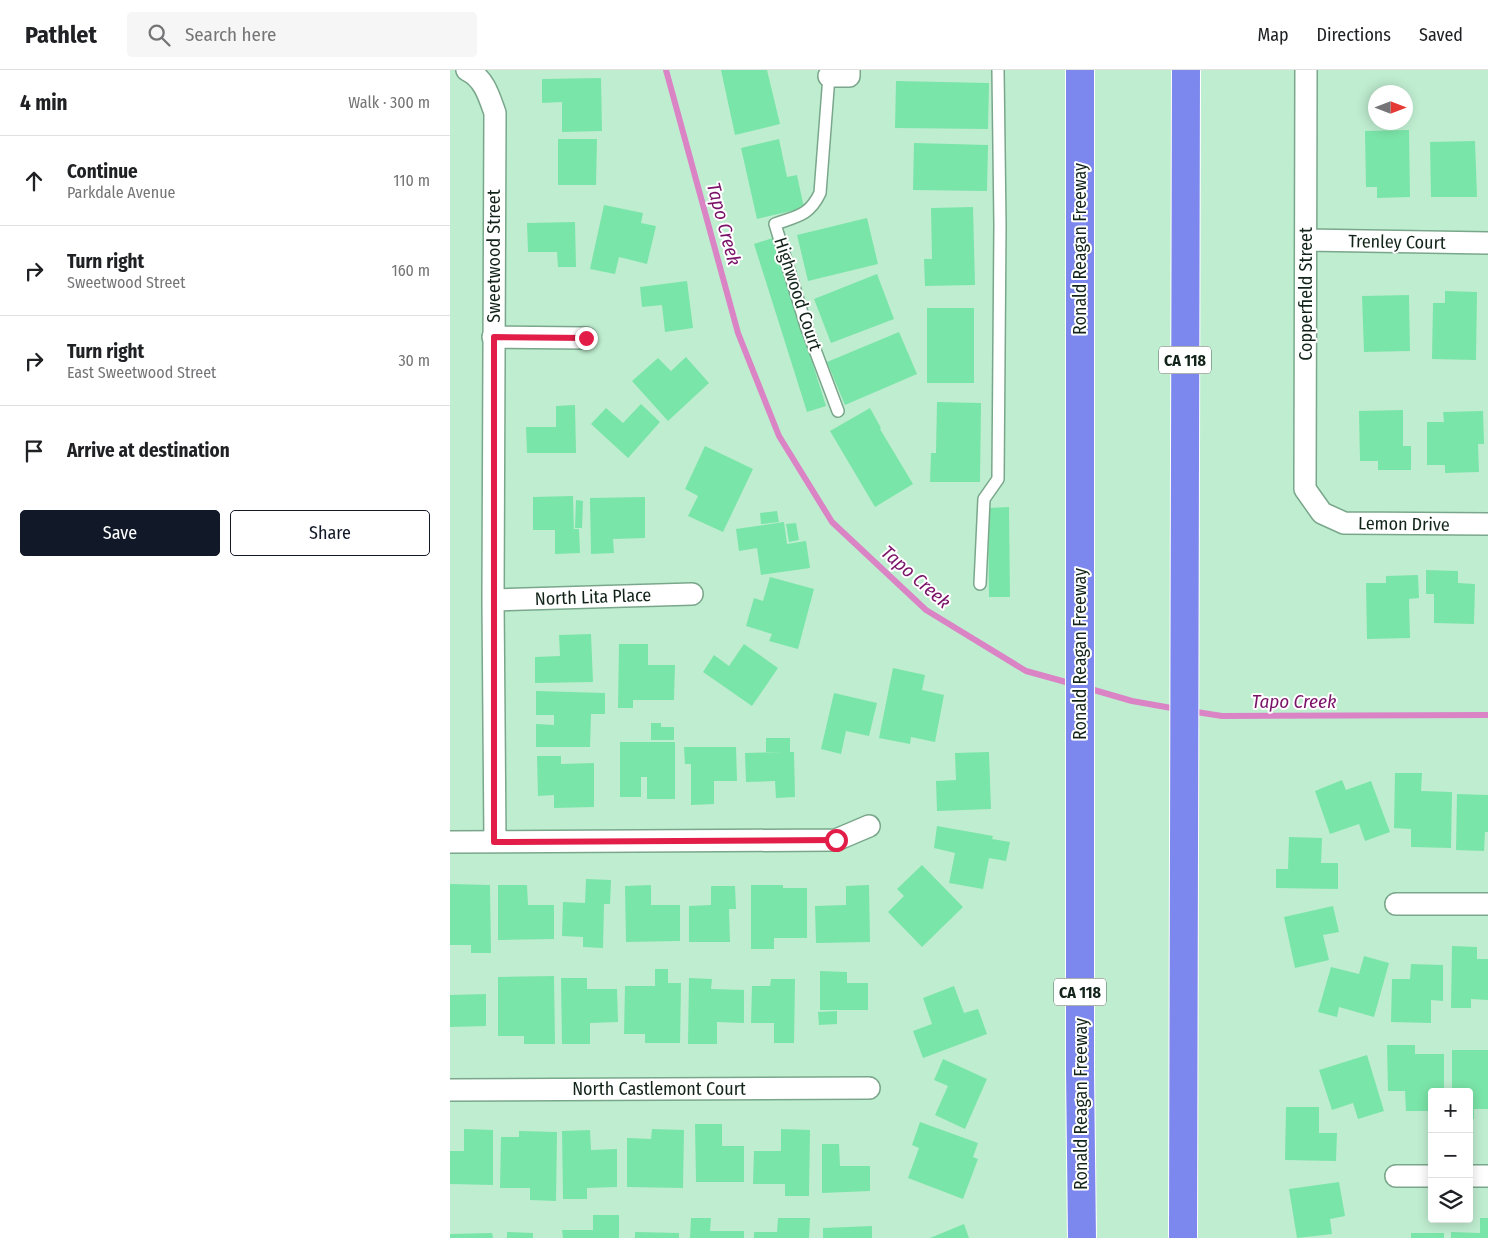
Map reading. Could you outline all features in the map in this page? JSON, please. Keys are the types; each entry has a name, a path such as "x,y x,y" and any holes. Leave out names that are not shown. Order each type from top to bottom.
{"highway":[{"name":"Ronald Reagan Freeway","path":"1080,70 1080,1071 1082,1238"},
{"name":"CA 118","path":"1183,1238 1186,70"}],"street":[{"name":"Sweetwood Street","path":"467,70 476,74 480,80 487,92 494,113 494,842"},
{"name":"Copperfield Street","path":"1306,70 1305,489 1322,513"},
{"name":"Trenley Court","path":"1306,240 1488,243"},
{"path":"494,337 586,338"},
{"name":"Lemon Drive","path":"1322,513 1344,523 1488,524"},
{"name":"North Lita Place","path":"493,600 692,594"},
{"path":"450,842 836,840 869,826"},
{"path":"1396,904 1488,904"},
{"name":"North Castlemont Court","path":"450,1090 869,1088"},
{"path":"1396,1176 1428,1176"},
{"path":"1473,1176 1488,1176"}],"lane":[{"path":"980,584 984,499 998,479 1000,235 998,70"},
{"name":"Highwood Court","path":"838,411 806,326 775,224 807,212 815,205 820,193 839,73"}],"building":[{"path":"721,70 767,70 780,124 735,135"},
{"path":"601,78 602,131 562,132 562,102 542,103 542,79"},
{"path":"896,81 989,83 988,129 895,128"},
{"path":"1409,130 1410,197 1377,198 1377,187 1366,187 1365,131"},
{"path":"558,139 597,139 596,185 558,185"},
{"path":"779,139 787,177 797,175 804,208 757,219 741,148"},
{"path":"1475,141 1477,197 1431,197 1430,142"},
{"path":"914,143 988,145 987,191 913,190"},
{"path":"604,205 643,213 641,223 656,226 647,264 619,257 615,274 590,269"},
{"path":"973,207 975,285 925,286 924,259 932,259 931,208"},
{"path":"867,218 878,264 808,281 797,235"},
{"path":"575,222 576,267 558,267 557,252 528,252 527,223"},
{"path":"773,238 826,406 807,412 754,244"},
{"path":"877,274 894,319 831,343 814,299"},
{"path":"687,281 693,328 665,332 662,305 642,307 640,287"},
{"path":"1445,291 1477,292 1476,360 1432,359 1433,303 1445,303"},
{"path":"1409,295 1410,351 1364,352 1362,296"},
{"path":"927,308 974,308 974,383 927,383"},
{"path":"899,332 917,374 845,405 827,362"},
{"path":"686,357 709,383 668,421 632,381 658,358 671,371"},
{"path":"937,402 981,403 980,482 930,482 931,453 936,453"},
{"path":"641,404 660,422 628,458 591,424 606,408 623,423"},
{"path":"575,405 576,453 527,453 526,427 556,427 556,406"},
{"path":"870,408 880,429 913,484 875,507 830,431"},
{"path":"1403,410 1403,446 1411,446 1411,470 1378,470 1378,461 1360,461 1359,411"},
{"path":"1483,411 1484,444 1478,444 1479,472 1445,473 1445,465 1427,465 1427,422 1444,422 1443,412"},
{"path":"705,446 753,469 723,532 688,516 698,496 685,489"},
{"path":"573,496 574,533 574,529 579,529 580,553 555,554 555,530 533,530 533,497"},
{"path":"645,497 645,538 613,539 614,553 591,554 590,498"},
{"path":"576,500 583,501 582,528 575,528"},
{"path":"1009,507 1010,597 989,597 988,508"},
{"path":"777,511 779,522 761,524 760,513"},
{"path":"784,522 787,544 806,541 810,568 761,575 757,548 739,551 736,529"},
{"path":"796,523 799,540 789,542 786,524"},
{"path":"1426,570 1458,571 1458,583 1475,584 1474,624 1434,623 1434,594 1426,594"},
{"path":"1418,575 1419,598 1409,599 1410,638 1367,639 1366,583 1386,583 1386,576"},
{"path":"770,577 814,589 798,649 769,641 772,634 746,626 754,598 763,601"},
{"path":"591,634 593,682 535,683 535,657 560,656 559,635"},
{"path":"619,644 648,644 648,665 675,665 674,700 633,700 633,708 618,708"},
{"path":"744,644 778,668 752,706 703,672 714,655 729,666"},
{"path":"893,668 925,675 922,690 944,695 935,742 911,737 910,744 879,738"},
{"path":"536,691 605,693 605,714 591,714 590,747 536,747 536,724 554,725 554,715 536,715"},
{"path":"834,693 877,703 869,736 846,731 841,754 821,749"},
{"path":"651,723 661,723 661,727 674,727 674,740 651,740"},
{"path":"766,738 790,738 790,752 794,752 795,797 776,798 775,781 746,782 745,753 783,752 766,752"},
{"path":"620,742 675,742 675,799 647,799 647,777 641,777 641,797 620,797"},
{"path":"684,747 736,747 737,781 714,781 714,804 691,805 691,764 685,764"},
{"path":"989,752 991,809 937,811 936,781 956,780 955,753"},
{"path":"537,756 561,756 561,764 594,763 594,807 554,808 554,795 538,796"},
{"path":"1395,773 1422,773 1421,791 1452,792 1451,848 1411,847 1411,829 1394,828"},
{"path":"1342,780 1346,790 1371,781 1390,832 1365,841 1359,824 1330,834 1315,791"},
{"path":"1457,794 1488,795 1488,832 1485,832 1484,851 1456,850"},
{"path":"937,826 993,836 992,839 1010,842 1006,861 989,858 983,889 949,883 955,853 934,848"},
{"path":"1289,837 1322,838 1321,863 1338,863 1338,889 1276,888 1276,869 1288,869"},
{"path":"922,865 963,907 922,947 888,912 904,896 897,889"},
{"path":"586,879 611,880 610,904 604,904 603,948 583,947 583,937 562,936 563,902 585,903"},
{"path":"450,884 490,885 491,953 471,953 471,945 450,945"},
{"path":"498,885 527,885 528,905 554,905 554,939 498,940"},
{"path":"651,885 651,905 680,905 680,941 626,942 625,886"},
{"path":"751,885 783,885 783,888 807,888 807,938 774,938 774,949 751,949"},
{"path":"869,885 870,942 816,943 815,906 846,905 846,886"},
{"path":"711,886 735,886 736,909 729,909 730,942 689,942 689,906 711,905"},
{"path":"1333,906 1339,932 1323,935 1329,960 1295,968 1284,917"},
{"path":"1452,946 1477,947 1477,959 1488,959 1488,1000 1471,999 1471,1008 1451,1008"},
{"path":"1364,956 1389,963 1374,1017 1339,1007 1337,1017 1318,1012 1331,967 1359,974"},
{"path":"1411,964 1443,965 1443,1001 1431,1000 1431,1023 1391,1022 1392,979 1410,979"},
{"path":"655,969 668,969 668,983 681,983 680,1043 645,1043 645,1034 624,1034 625,986 655,986"},
{"path":"820,971 847,972 847,983 868,983 868,1010 820,1010"},
{"path":"554,976 555,1044 524,1044 524,1036 498,1036 498,977"},
{"path":"561,978 587,978 587,989 617,989 618,1022 590,1023 590,1044 562,1044"},
{"path":"689,978 712,979 711,989 744,990 744,1023 717,1022 717,1044 688,1044"},
{"path":"771,979 795,979 794,1043 774,1043 774,1023 751,1023 752,986 770,986"},
{"path":"954,986 964,1013 978,1009 987,1034 923,1058 913,1031 932,1024 923,998"},
{"path":"486,994 486,1026 450,1027 450,995"},
{"path":"837,1011 837,1024 819,1025 818,1012"},
{"path":"1387,1045 1415,1045 1415,1054 1444,1054 1444,1088 1428,1088 1428,1111 1406,1111 1405,1091 1388,1091"},
{"path":"1452,1050 1488,1050 1488,1109 1474,1109 1473,1119 1473,1088 1452,1088"},
{"path":"1367,1055 1384,1111 1358,1119 1353,1103 1332,1110 1319,1070"},
{"path":"943,1059 987,1079 965,1129 935,1115 948,1086 934,1080"},
{"path":"1286,1107 1319,1107 1319,1133 1337,1133 1336,1161 1285,1160"},
{"path":"920,1122 978,1143 973,1157 978,1159 963,1199 908,1178 919,1148 912,1145"},
{"path":"695,1124 722,1124 722,1146 744,1146 744,1182 696,1182"},
{"path":"464,1129 493,1130 493,1185 450,1184 450,1151 464,1151"},
{"path":"652,1129 684,1130 683,1188 627,1187 627,1138 651,1139"},
{"path":"781,1129 810,1130 809,1196 785,1196 785,1184 753,1184 754,1151 781,1151"},
{"path":"590,1130 591,1150 617,1149 617,1187 587,1188 587,1199 563,1199 562,1131"},
{"path":"519,1131 557,1132 556,1201 530,1200 530,1188 500,1188 501,1137 519,1137"},
{"path":"822,1144 839,1144 840,1166 870,1166 870,1191 822,1193"},
{"path":"1339,1182 1345,1216 1330,1219 1332,1234 1297,1238 1289,1189"},
{"path":"593,1215 619,1215 619,1238 563,1238 562,1230 593,1230"},
{"path":"691,1218 711,1218 710,1231 744,1231 744,1238 690,1238"},
{"path":"778,1218 810,1218 809,1238 754,1238 754,1232 777,1232"},
{"path":"1480,1218 1488,1218 1488,1238 1451,1238 1451,1232 1480,1233"},
{"path":"964,1224 969,1238 930,1238"},
{"path":"872,1226 872,1238 823,1238 823,1228"},
{"path":"507,1232 533,1233 533,1238 507,1238"},
{"path":"635,1232 679,1233 679,1238 635,1238"},
{"path":"492,1233 493,1238 450,1238 450,1234"},
{"path":"1411,1233 1444,1233 1444,1238 1411,1238"}],"waterway":[{"name":"Tapo Creek","path":"666,70 738,333 779,436 832,522 926,610 1026,671 1073,684"},
{"name":"Tapo Creek","path":"1087,688 1132,701 1177,709"},
{"name":"Tapo Creek","path":"1190,711 1222,716 1488,715"}],"route":[{"path":"586,338 494,337 494,842 836,840"}]}
